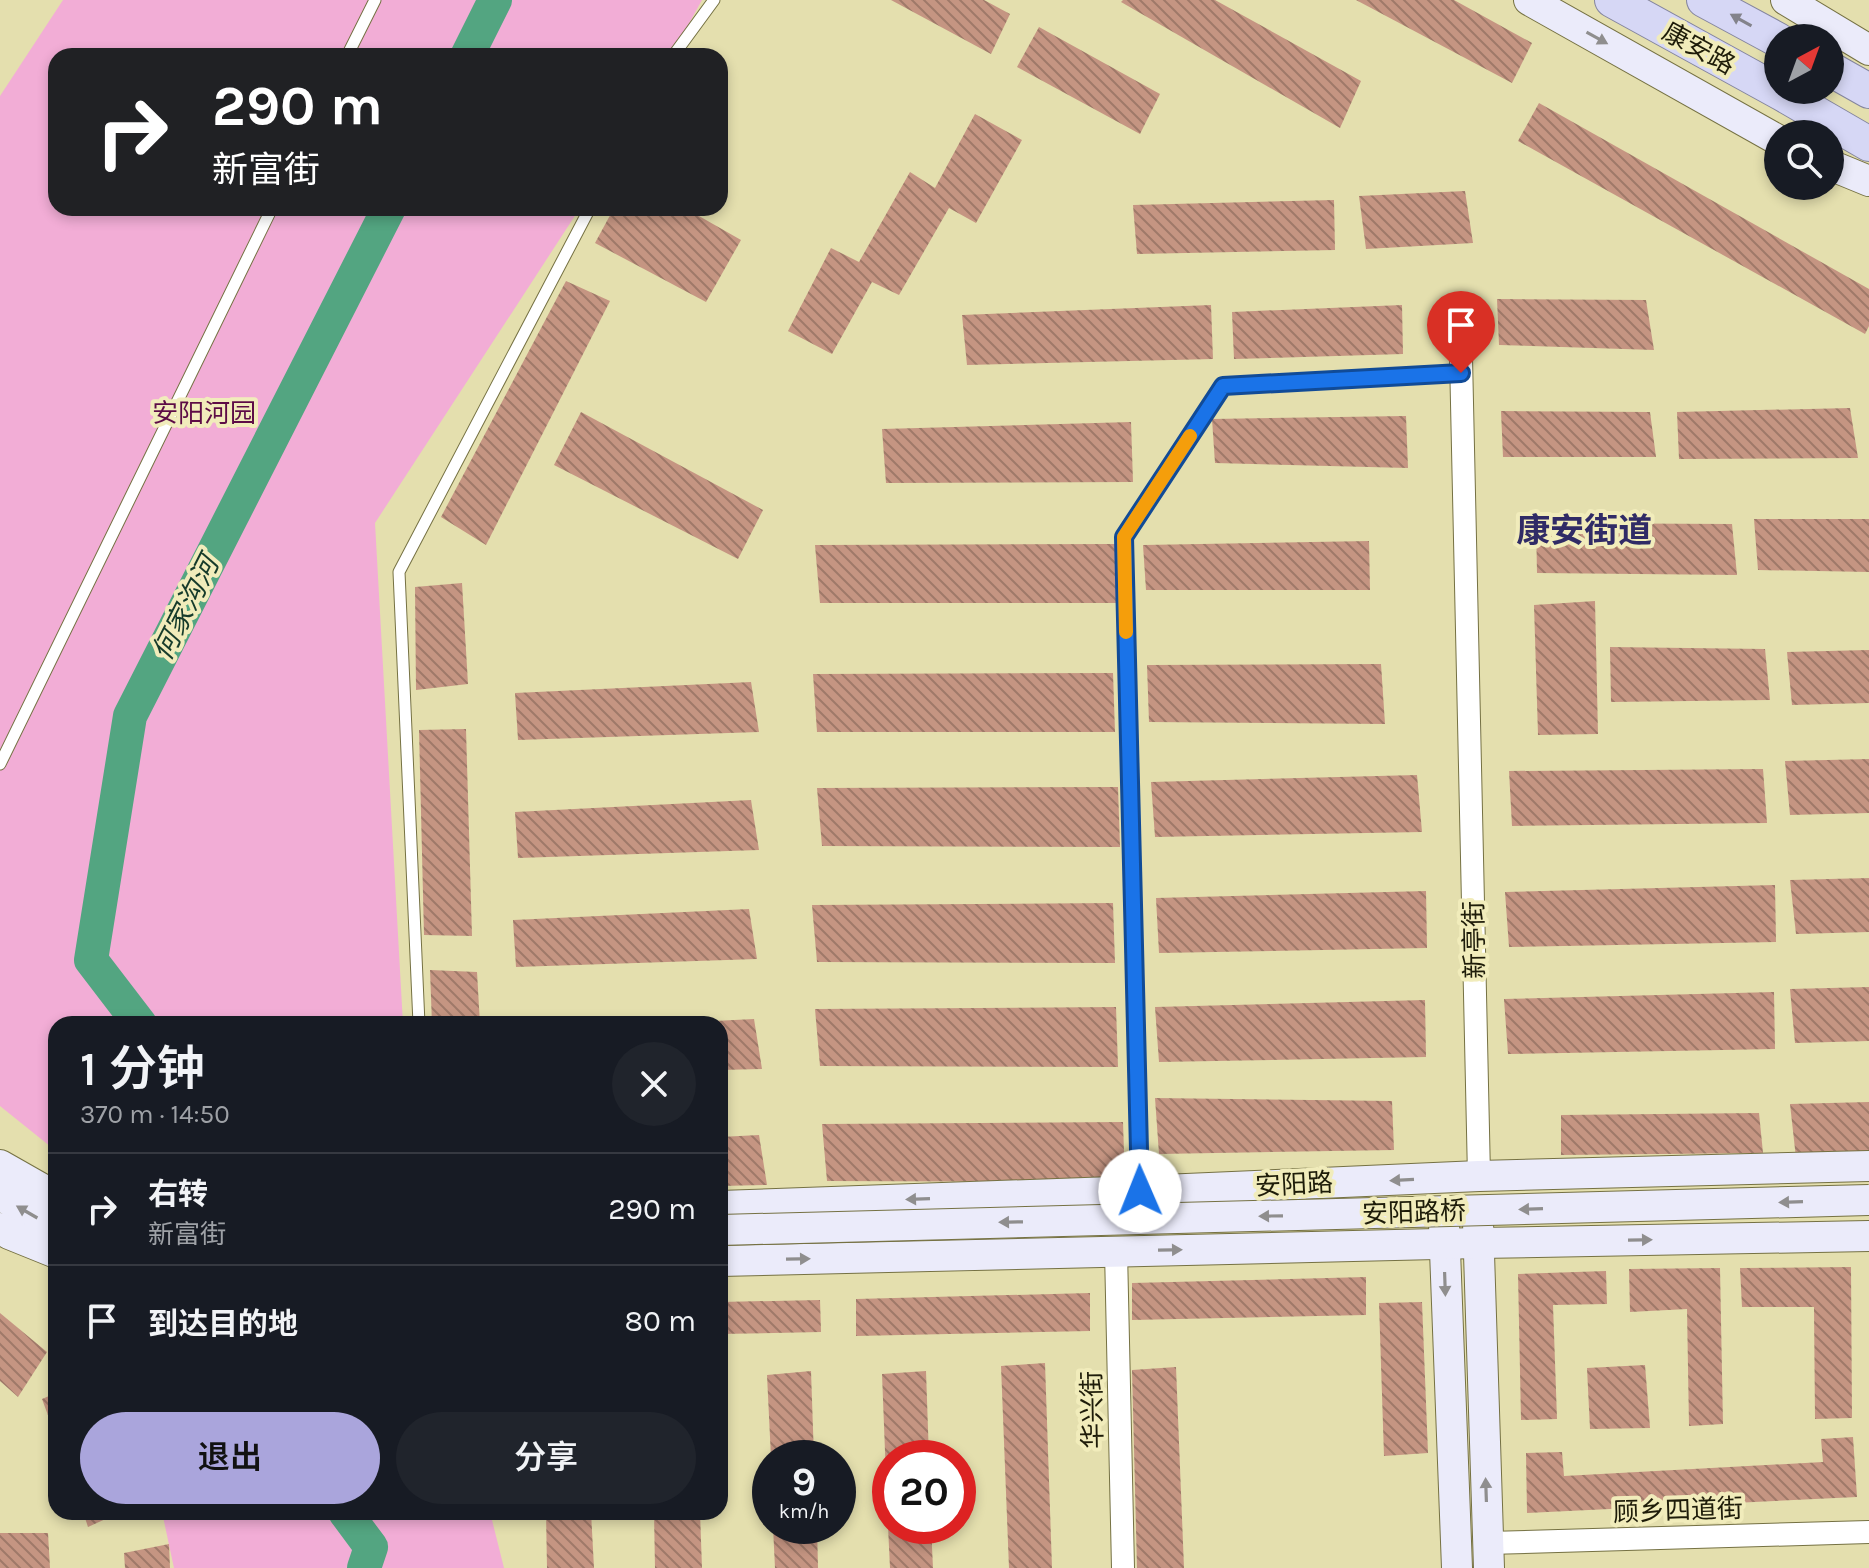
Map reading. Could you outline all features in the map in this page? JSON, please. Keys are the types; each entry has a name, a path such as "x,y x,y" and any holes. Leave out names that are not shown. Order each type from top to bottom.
{"main road":[{"name":"康安路","path":"1529,0 1764,132"},
{"name":"康安路","path":"1612,0 1869,144"},
{"name":"康安路","path":"1704,0 1764,32"},
{"path":"1786,0 1869,50"},
{"path":"1844,77 1869,91"},
{"path":"1844,171 1869,181"},
{"path":"0,1165 48,1191"},
{"name":"安阳路","path":"728,1206 1479,1176 1869,1166"},
{"name":"新亭街","path":"1479,1176 1478,1243 1488,1556"},
{"path":"1444,1178 1443,1244 1457,1568"},
{"path":"0,1195 48,1222"},
{"name":"安阳路桥","path":"728,1230 1869,1200"},
{"path":"0,1228 48,1250"},
{"path":"728,1261 1869,1236"}],"street":[{"name":"新亭街","path":"1460,312 1479,1176"},
{"name":"华兴街","path":"1116,1251 1123,1568"},
{"name":"顾乡四道街","path":"1488,1556 1869,1532"}],"lane":[{"path":"351,48 375,0"},
{"path":"679,48 714,0"},
{"path":"0,764 268,216"},
{"path":"419,1016 399,572 586,216"},
{"path":"1140,1191 1124,537 1223,386 1461,373"}],"green space":[{"name":"安阳河园","path":"63,0 702,0 675,48 48,48 48,216 575,216 375,523 403,1016 48,1016 48,1145 0,1106 0,96"},
{"path":"164,1520 492,1520 504,1568 174,1568"}],"building":[{"path":"891,0 984,0 1010,14 991,54"},
{"path":"1215,0 1361,81 1340,128 1121,2"},
{"path":"1356,0 1454,0 1532,43 1512,83"},
{"path":"1039,27 1160,94 1140,134 1017,67"},
{"path":"1539,103 1869,289 1869,326 1865,334 1518,141"},
{"path":"975,114 1022,140 976,223 949,208 899,295 872,282 832,354 788,331 831,248 859,262 910,172 935,188"},
{"path":"1465,191 1473,243 1366,249 1359,196"},
{"path":"1334,200 1335,250 1137,254 1133,205"},
{"path":"610,216 699,216 741,240 706,302 595,243"},
{"path":"566,281 610,301 486,545 441,517"},
{"path":"1497,299 1646,300 1654,350 1499,345"},
{"path":"1211,305 1213,359 967,365 962,315"},
{"path":"1402,305 1403,354 1234,359 1232,312"},
{"path":"1850,408 1858,458 1679,459 1677,412"},
{"path":"1501,411 1650,412 1656,457 1503,457"},
{"path":"581,412 763,510 738,559 554,465"},
{"path":"1406,416 1408,468 1215,463 1212,419"},
{"path":"1131,422 1133,482 886,483 882,429"},
{"path":"1754,519 1869,519 1869,572 1758,570"},
{"path":"1536,523 1732,524 1737,575 1537,573"},
{"path":"1369,541 1370,590 1146,590 1143,545"},
{"path":"1116,544 1118,603 820,603 815,545"},
{"path":"462,583 468,684 416,690 415,587"},
{"path":"1595,601 1598,734 1538,735 1534,605"},
{"path":"1610,647 1765,649 1770,700 1611,702"},
{"path":"1869,650 1869,703 1792,705 1787,652"},
{"path":"1381,664 1385,724 1149,722 1147,665"},
{"path":"1113,673 1115,732 817,732 813,674"},
{"path":"751,682 759,732 518,740 515,693"},
{"path":"466,729 472,936 424,935 419,730"},
{"path":"1869,759 1869,813 1790,815 1785,761"},
{"path":"1763,769 1767,823 1512,826 1509,771"},
{"path":"1417,775 1422,832 1155,837 1151,782"},
{"path":"1118,787 1120,847 822,846 817,788"},
{"path":"751,800 759,850 518,858 515,812"},
{"path":"1869,878 1869,932 1796,934 1790,880"},
{"path":"1775,885 1776,942 1509,947 1505,892"},
{"path":"1426,891 1427,948 1159,953 1156,898"},
{"path":"1113,903 1115,963 817,962 812,905"},
{"path":"749,909 757,959 516,967 513,920"},
{"path":"430,970 477,972 480,1016 432,1016"},
{"path":"1869,987 1869,1041 1795,1043 1790,989"},
{"path":"1774,992 1775,1049 1508,1054 1504,999"},
{"path":"1425,1000 1426,1057 1159,1062 1155,1007"},
{"path":"1116,1007 1118,1067 820,1066 815,1009"},
{"path":"754,1019 762,1069 728,1070 728,1020"},
{"path":"1155,1098 1392,1101 1394,1150 1159,1154"},
{"path":"1869,1102 1869,1156 1796,1158 1790,1104"},
{"path":"1759,1113 1763,1153 1561,1155 1561,1115"},
{"path":"1123,1122 1125,1182 827,1181 822,1124"},
{"path":"759,1135 767,1185 728,1186 728,1137"},
{"path":"1851,1267 1852,1418 1815,1419 1814,1307 1742,1307 1740,1268"},
{"path":"1720,1268 1723,1424 1689,1426 1687,1309 1630,1312 1629,1269"},
{"path":"1606,1271 1607,1304 1553,1305 1557,1419 1521,1420 1518,1274"},
{"path":"1366,1277 1366,1315 1132,1320 1132,1283"},
{"path":"1090,1293 1090,1331 856,1336 856,1299"},
{"path":"820,1300 821,1332 728,1334 728,1302"},
{"path":"1422,1302 1428,1453 1384,1456 1379,1303"},
{"path":"0,1313 47,1352 18,1397 0,1381"},
{"path":"1045,1363 1052,1568 1009,1568 1001,1366"},
{"path":"1645,1365 1650,1428 1590,1429 1587,1368"},
{"path":"1176,1367 1184,1568 1137,1568 1132,1370"},
{"path":"811,1371 813,1440 770,1440 767,1375"},
{"path":"926,1371 928,1440 885,1440 882,1374"},
{"path":"48,1396 48,1415 42,1399"},
{"path":"1853,1437 1857,1497 1527,1513 1526,1453 1562,1452 1564,1476 1823,1462 1821,1439"},
{"path":"86,1520 103,1520 88,1527"},
{"path":"546,1520 591,1520 594,1568 547,1568"},
{"path":"654,1520 700,1520 702,1568 655,1568"},
{"path":"0,1533 48,1533 50,1568 0,1568"},
{"path":"169,1544 170,1568 125,1568 124,1553"},
{"path":"774,1544 817,1544 818,1568 775,1568"},
{"path":"889,1544 932,1544 933,1568 890,1568"}],"waterway":[{"name":"何家沟河","path":"471,48 495,0"},
{"name":"何家沟河","path":"134,1016 91,960 130,716 385,216"},
{"name":"何家沟河","path":"351,1520 371,1547 364,1568"}],"slow traffic":[{"path":"1126,632 1124,537 1190,436"}],"district":[{"name":"康安街道","path":"1584,530"}],"route":[{"path":"1140,1191 1124,537 1223,386 1461,373"}]}
